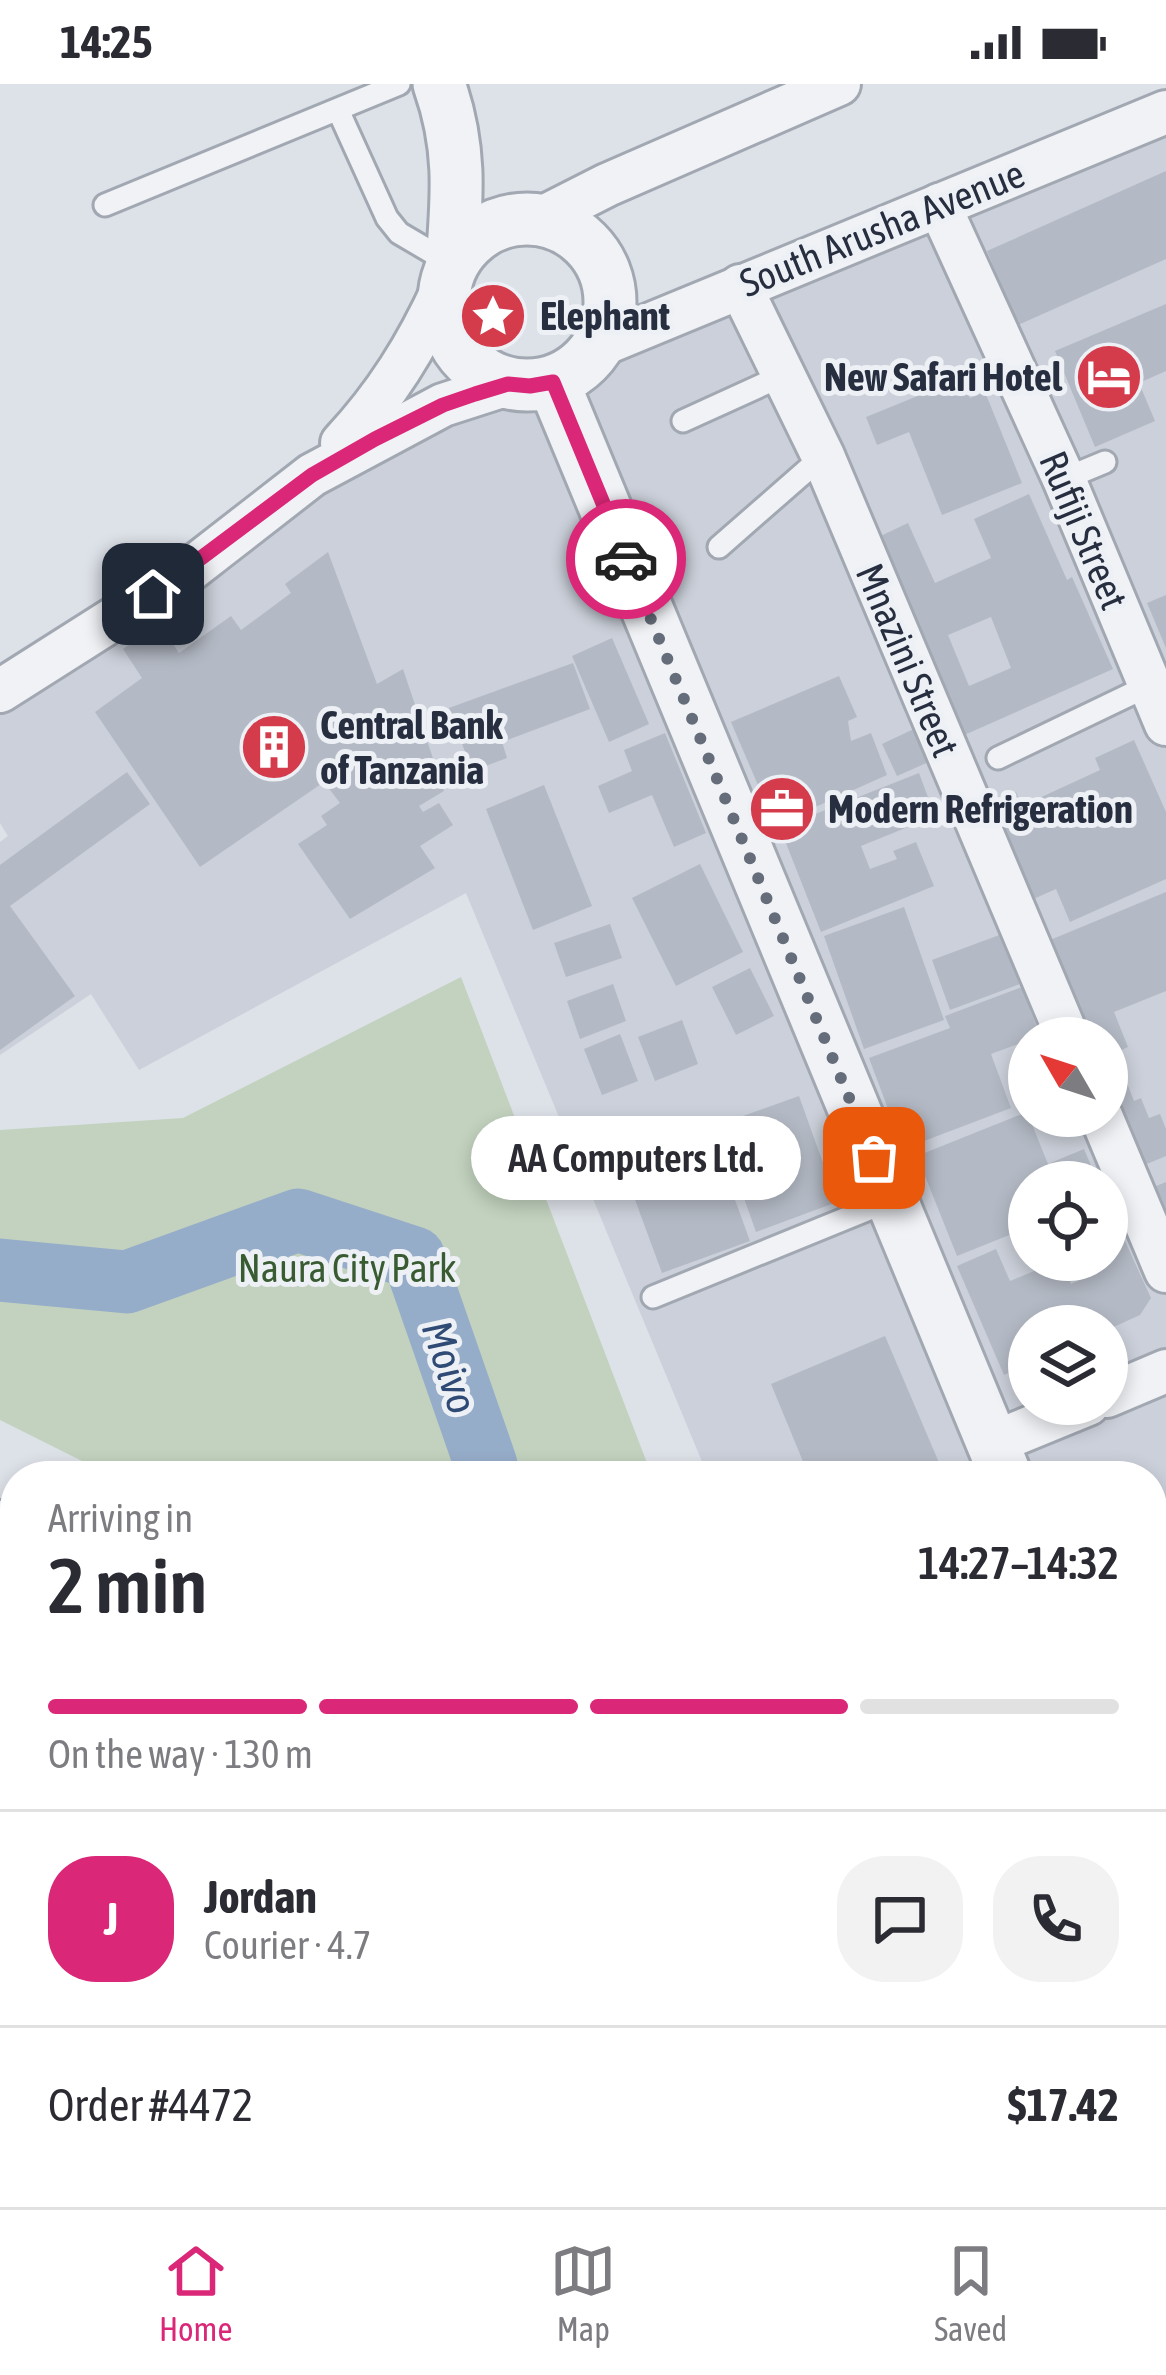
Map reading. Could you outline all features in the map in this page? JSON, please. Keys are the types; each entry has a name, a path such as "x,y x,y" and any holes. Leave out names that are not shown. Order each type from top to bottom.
{"street":[{"path":"0,691 186,573 312,475 376,406 418,344 465,245 483,230 533,219 839,84"},
{"path":"312,475 443,405 570,374 598,346 608,321 610,294 603,267 588,244 566,228 533,219 446,104"},
{"path":"446,104 457,155 443,313 450,338 484,375 530,383"},
{"name":"South Arusha Avenue","path":"598,346 1166,112"},
{"name":"Rufiji Street","path":"939,206 1064,479 1159,704"},
{"name":"Mnazini Street","path":"740,286 823,456 1059,1017"},
{"path":"530,383 892,1200 1000,1460 1055,1425"},
{"path":"1110,1137 1166,1271"},
{"path":"1128,1387 1166,1371"}],"lane":[{"path":"105,205 400,84"},
{"path":"338,110 386,218 448,276"},
{"path":"683,421 784,375"},
{"path":"719,548 823,456"},
{"path":"1064,479 1105,462"},
{"path":"998,758 1159,704"},
{"path":"653,1297 892,1200"}],"shaded area":[{"path":"1166,117 1166,1461 702,1461 466,893 139,1070 91,994 0,1055 0,842 8,836 0,823 0,707 228,571 466,382 544,399 623,347"}],"green space":[{"name":"Naura City Park","path":"461,977 646,1461 82,1461 0,1420 0,1130 183,1118"}],"building":[{"path":"1166,171 1166,259 1018,325 987,251"},
{"name":"New Safari Hotel","path":"1166,304 1166,371 1139,383 1155,421 1095,447 1055,351"},
{"path":"962,378 970,398 985,392 1022,483 942,515 909,432 877,445 866,417"},
{"path":"1029,494 1113,669 953,740 870,541 908,523 935,583 991,558 974,519","holes":["991,617 1011,668 969,686 948,635"]},
{"name":"Central Bank of Tanzania","path":"328,552 377,684 403,669 444,791 419,806 423,812 439,803 453,825 420,846 435,868 350,919 298,844 327,825 321,816 340,803 324,782 200,867 95,712 142,678 123,649 160,624 179,653 231,616 241,630 291,593 285,584"},
{"path":"1166,595 1166,648 1147,603"},
{"path":"612,638 649,724 609,742 572,656"},
{"path":"573,663 590,709 502,742 507,758 472,771 449,708"},
{"path":"839,676 857,717 848,721 851,741 871,733 887,775 775,825 731,722"},
{"path":"916,728 931,761 897,776 882,744"},
{"path":"665,733 706,833 674,847 652,795 609,813 598,786 632,771 624,750"},
{"path":"1134,740 1166,812 1166,879 1070,922 1056,889 1020,905 980,808 1016,792 1022,806 1100,770 1095,758"},
{"path":"127,772 150,804 10,906 75,996 0,1050 0,865"},
{"path":"919,773 935,816 861,846 870,869 897,859 893,851 916,842 934,886 821,932 780,828"},
{"path":"544,785 592,906 533,930 486,809"},
{"path":"700,864 743,952 676,986 632,898"},
{"path":"1166,892 1166,991 1114,1012 1116,1017 1067,1017 1038,945"},
{"path":"904,907 944,1020 864,1049 824,936"},
{"path":"610,924 622,958 566,977 554,943"},
{"path":"1002,934 1020,984 950,1010 932,960"},
{"path":"750,968 774,1016 736,1035 712,987"},
{"path":"613,984 626,1021 580,1039 567,1001"},
{"path":"1022,987 1033,1017 1008,1017 1008,1048 991,1054 1008,1109 903,1149 869,1058 950,1028 945,1016"},
{"path":"682,1020 698,1064 655,1081 638,1037"},
{"path":"620,1034 638,1081 602,1095 584,1049"},
{"path":"1128,1086 1134,1101 1141,1098 1149,1118 1160,1114 1166,1129 1166,1156 1130,1171 1116,1137 1128,1137"},
{"path":"799,1096 837,1202 756,1232 718,1125"},
{"path":"1008,1120 1008,1137 1037,1137 1047,1161 1008,1161 1008,1235 957,1256 917,1156"},
{"path":"711,1129 721,1154 674,1174 664,1148"},
{"path":"1084,1149 1089,1161 1055,1161"},
{"path":"722,1164 750,1241 662,1273 634,1197"},
{"path":"1166,1182 1166,1229 1149,1189"},
{"path":"1128,1248 1151,1298 1140,1315 1128,1320 1128,1305 1008,1305 1008,1373 1004,1375 957,1266 996,1249 1008,1281 1128,1281"},
{"path":"885,1336 938,1461 803,1461 771,1384"}],"waterway":[{"name":"Moivo","path":"0,1270 127,1282 298,1220 414,1258 485,1461"}],"way so far":[{"path":"626,559 874,1158"}],"place":[{"name":"Elephant","path":"493,316"},
{"name":"New Safari Hotel","path":"1109,377"},
{"name":"Central Bank of Tanzania","path":"274,747"},
{"name":"Modern Refrigeration","path":"782,809"},
{"name":"AA Computers Ltd.","path":"874,1158"}],"route":[{"path":"153,594 312,475 443,405 508,384 553,382 626,559"}]}
